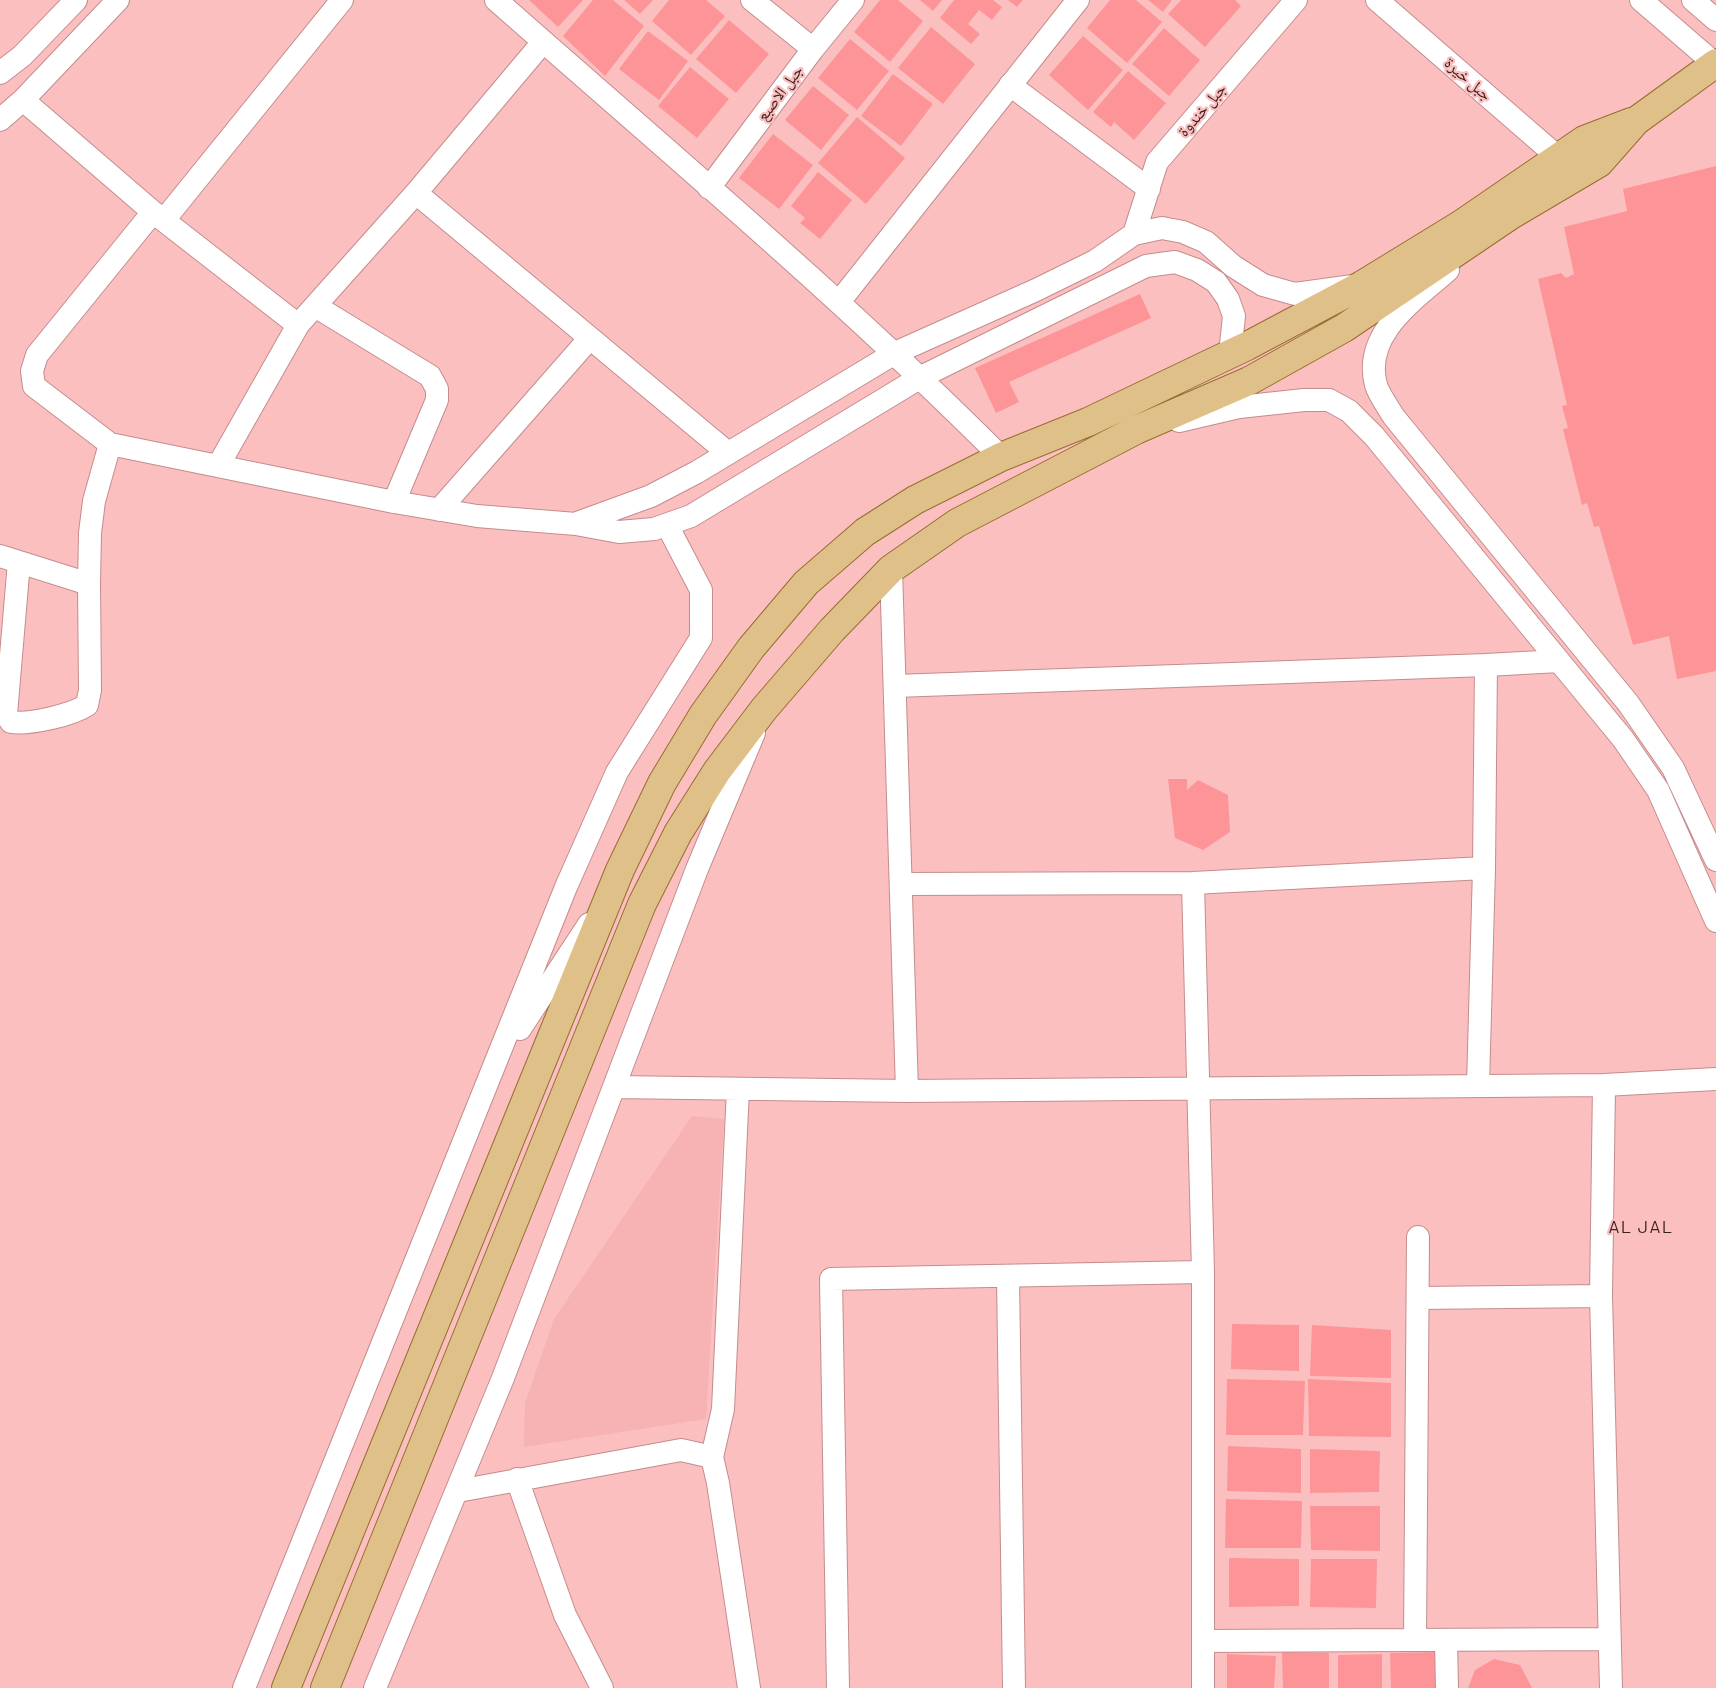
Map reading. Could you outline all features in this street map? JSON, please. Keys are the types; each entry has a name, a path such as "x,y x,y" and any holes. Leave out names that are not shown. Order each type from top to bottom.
{"main road":[{"path":"325,1688 642,904 678,833 717,771 764,710 832,630 891,569 957,523 1137,430 1249,381 1344,328 1511,215 1599,163 1636,121 1715,63"},
{"path":"286,1688 614,885 662,783 703,715 751,648 806,583 865,531 915,500 1001,457 1088,422 1230,354 1362,285 1460,225 1584,140 1636,121"}],"street":[{"path":"0,73 22,56 76,0"},
{"path":"0,120 23,100 118,0"},
{"path":"342,0 37,356 32,371 34,386 110,444 439,510 477,516 576,524 619,532 654,530 691,516 728,495 921,377 1146,266 1175,262 1197,270 1216,282 1228,299 1234,316 1230,354"},
{"path":"496,0 839,302 921,377 1001,457"},
{"path":"752,0 813,50"},
{"name":"جبل الاصبع","path":"709,188 853,0"},
{"path":"839,302 1078,0"},
{"name":"جبل خندوة","path":"1134,234 1157,162 1296,0"},
{"name":"جبل خيرة","path":"1377,0 1558,158"},
{"path":"1641,0 1715,63"},
{"path":"1693,0 1716,20"},
{"path":"218,466 297,325 416,193 543,42"},
{"path":"1010,85 1149,189"},
{"path":"23,100 159,216 297,325"},
{"path":"416,193 728,453"},
{"path":"1511,215 1397,315 1382,335 1375,361 1376,385 1394,417 1628,703 1673,768 1713,847"},
{"path":"576,524 651,496 728,453 895,353 1095,261 1134,234 1162,228 1183,232 1206,242 1233,266 1263,285 1295,294 1362,285"},
{"path":"315,306 430,376 437,388 436,400 394,502"},
{"path":"439,510 590,338"},
{"path":"1137,430 1239,407 1304,400 1329,400 1349,411 1374,436 1623,739 1658,790 1716,921"},
{"path":"89,584 9,559 6,714 11,722 21,724 78,711 87,705 90,690 90,533 94,501 110,444"},
{"path":"244,1688 566,886 617,772 700,638 701,590 667,525"},
{"path":"891,569 907,1091"},
{"path":"895,686 1559,661"},
{"path":"1478,1086 1484,868 1486,665"},
{"path":"375,1688 503,1378 697,869 764,710"},
{"path":"901,884 1193,883 1484,868"},
{"path":"1193,883 1203,1272 1203,1688"},
{"path":"493,1071 614,885"},
{"path":"614,1087 907,1091 1604,1085 1716,1079"},
{"path":"1604,1085 1601,1296 1611,1688"},
{"path":"738,1089 723,1409 712,1457 718,1483 749,1688"},
{"path":"1415,1640 1418,1237"},
{"path":"838,1688 831,1279 1203,1272"},
{"path":"1008,1276 1014,1688"},
{"path":"1418,1298 1601,1296"},
{"path":"458,1491 681,1450 712,1457"},
{"path":"517,1479 565,1615 602,1688"},
{"path":"1203,1641 1609,1639"},
{"path":"1446,1640 1447,1688"}],"shaded area":[{"path":"692,1116 724,1119 706,1419 524,1447 525,1403 554,1319"}],"building":[{"path":"529,0 583,0 558,27"},
{"path":"593,0 613,0 644,26 605,76 563,36"},
{"path":"624,0 653,0 640,14"},
{"path":"669,0 706,0 725,16 691,55 652,21"},
{"path":"880,0 898,0 923,21 890,62 854,32"},
{"path":"920,0 942,0 933,11"},
{"path":"954,0 993,0 1002,7 992,20 979,10 968,24 980,34 971,44 940,18"},
{"path":"1008,0 1023,0 1017,7"},
{"path":"1110,0 1136,0 1162,22 1127,63 1087,28"},
{"path":"1148,0 1172,0 1163,12"},
{"path":"1181,0 1235,0 1241,6 1205,47 1168,14"},
{"path":"729,20 769,54 736,93 696,59"},
{"path":"931,27 975,64 943,104 898,68"},
{"path":"1164,28 1200,60 1169,96 1132,64"},
{"path":"648,31 688,61 659,100 619,69"},
{"path":"1083,36 1123,70 1088,110 1049,75"},
{"path":"850,39 889,71 857,110 818,78"},
{"path":"690,67 729,99 697,138 658,106"},
{"path":"1128,71 1166,103 1134,140 1114,122 1111,127 1093,112"},
{"path":"893,74 933,104 901,146 861,116"},
{"path":"813,86 849,115 821,150 785,120"},
{"path":"857,117 905,158 866,204 818,163"},
{"path":"773,134 813,165 779,209 739,178"},
{"path":"1716,166 1716,671 1677,679 1669,636 1633,645 1599,526 1594,527 1587,503 1582,505 1563,429 1568,428 1562,406 1567,405 1538,279 1561,273 1566,278 1574,274 1564,227 1627,211 1623,189"},
{"path":"818,172 852,200 820,239 800,223 805,218 791,206"},
{"path":"1140,294 1151,318 1009,382 1019,402 996,413 975,368"},
{"path":"1168,779 1187,779 1187,790 1198,780 1228,795 1230,832 1203,850 1175,838"},
{"path":"1232,1324 1299,1325 1299,1371 1231,1369"},
{"path":"1312,1325 1391,1330 1391,1378 1310,1376"},
{"path":"1227,1379 1305,1381 1303,1435 1226,1435"},
{"path":"1308,1379 1391,1383 1391,1437 1309,1436"},
{"path":"1228,1446 1301,1449 1301,1493 1227,1491"},
{"path":"1310,1449 1380,1451 1379,1492 1310,1493"},
{"path":"1226,1499 1302,1501 1301,1548 1225,1548"},
{"path":"1310,1506 1380,1506 1380,1551 1311,1550"},
{"path":"1229,1558 1299,1559 1299,1606 1229,1607"},
{"path":"1311,1559 1377,1559 1376,1608 1310,1607"},
{"path":"1282,1652 1329,1653 1329,1688 1283,1688"},
{"path":"1437,1652 1435,1688 1391,1688 1390,1653"},
{"path":"1227,1654 1276,1656 1274,1688 1227,1688"},
{"path":"1382,1654 1382,1688 1338,1688 1338,1655"},
{"path":"1494,1659 1520,1665 1532,1688 1468,1688 1475,1670"}],"district":[{"name":"AL JAL","path":"1641,1227"}]}
